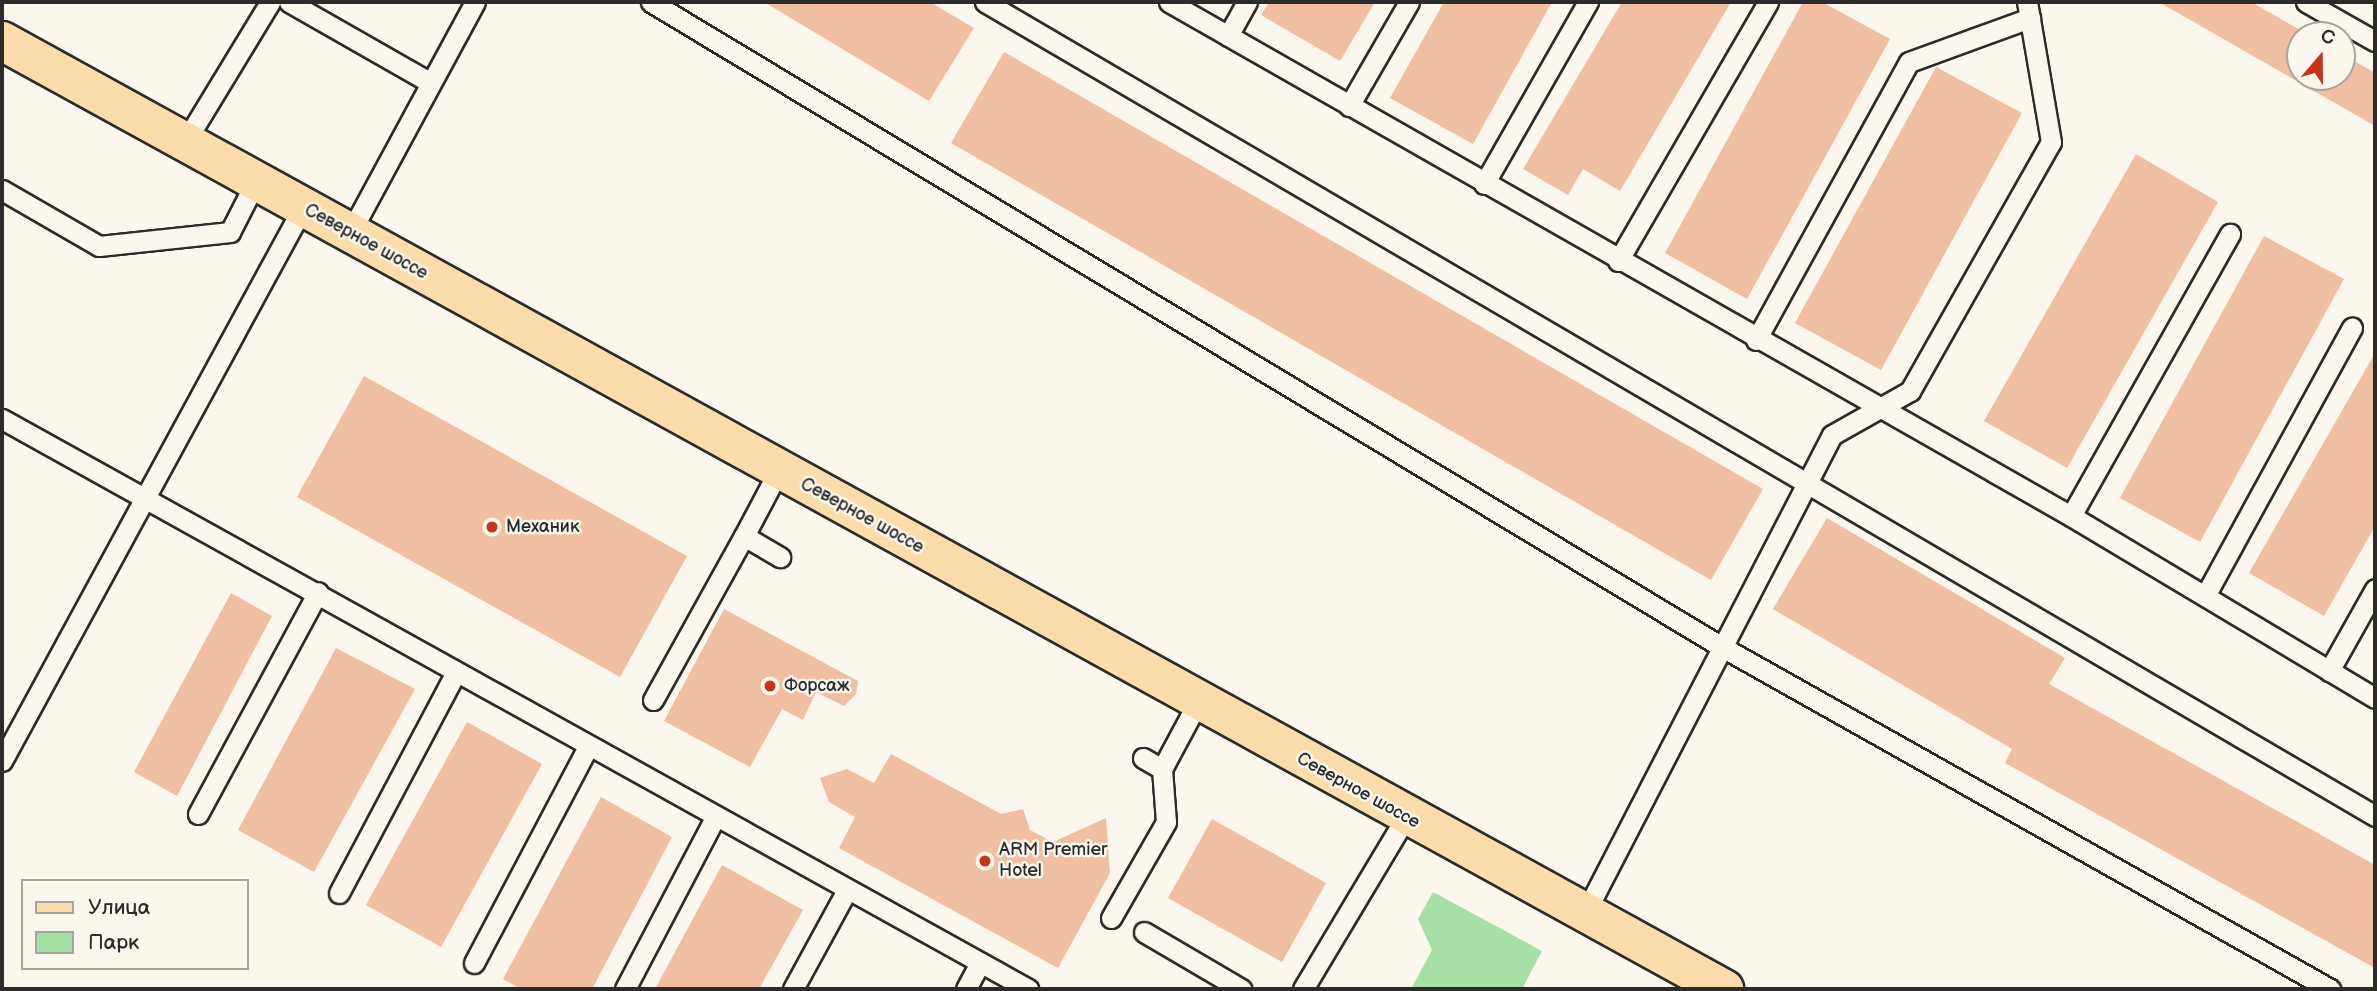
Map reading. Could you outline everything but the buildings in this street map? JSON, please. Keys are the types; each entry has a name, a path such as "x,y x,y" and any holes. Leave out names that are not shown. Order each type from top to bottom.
{"main road":[{"name":"Северное шоссе","path":"2,41 1584,915 1724,989"}],"lane":[{"path":"185,142 270,2"},
{"path":"289,2 431,83"},
{"path":"350,233 475,2"},
{"path":"651,2 1723,647 2330,989"},
{"path":"985,2 2375,817"},
{"path":"1168,2 1877,410 2071,516 2375,698"},
{"path":"1228,36 1247,2"},
{"path":"1349,106 1409,2"},
{"path":"1484,184 1588,2"},
{"path":"1618,261 1768,2"},
{"path":"2306,2 2375,41"},
{"path":"1584,915 1832,435 1910,391 2051,142 2028,10 1909,62 1756,340"},
{"path":"2,190 99,246 230,232 256,181"},
{"path":"2,761 303,207"},
{"path":"2071,516 2230,234"},
{"path":"2205,596 2352,328"},
{"path":"2,419 318,592 455,674 1028,989"},
{"path":"653,700 779,470"},
{"path":"744,536 780,557"},
{"path":"2329,671 2375,589"},
{"path":"198,814 318,592"},
{"path":"339,892 455,674"},
{"path":"1111,918 1166,822 1162,769 1198,702"},
{"path":"474,963 588,747"},
{"path":"1143,758 1162,769"},
{"path":"625,989 716,816"},
{"path":"1303,989 1406,817"},
{"path":"793,989 847,890"},
{"path":"1144,932 1241,989"},
{"path":"966,989 980,963"}],"green space":[{"path":"1433,892 1542,951 1522,989 1411,989 1432,950 1418,919"}],"place":[{"name":"Механик","path":"492,527"},
{"name":"Форсаж","path":"770,686"},
{"name":"ARM Premier Hotel","path":"985,861"}]}
